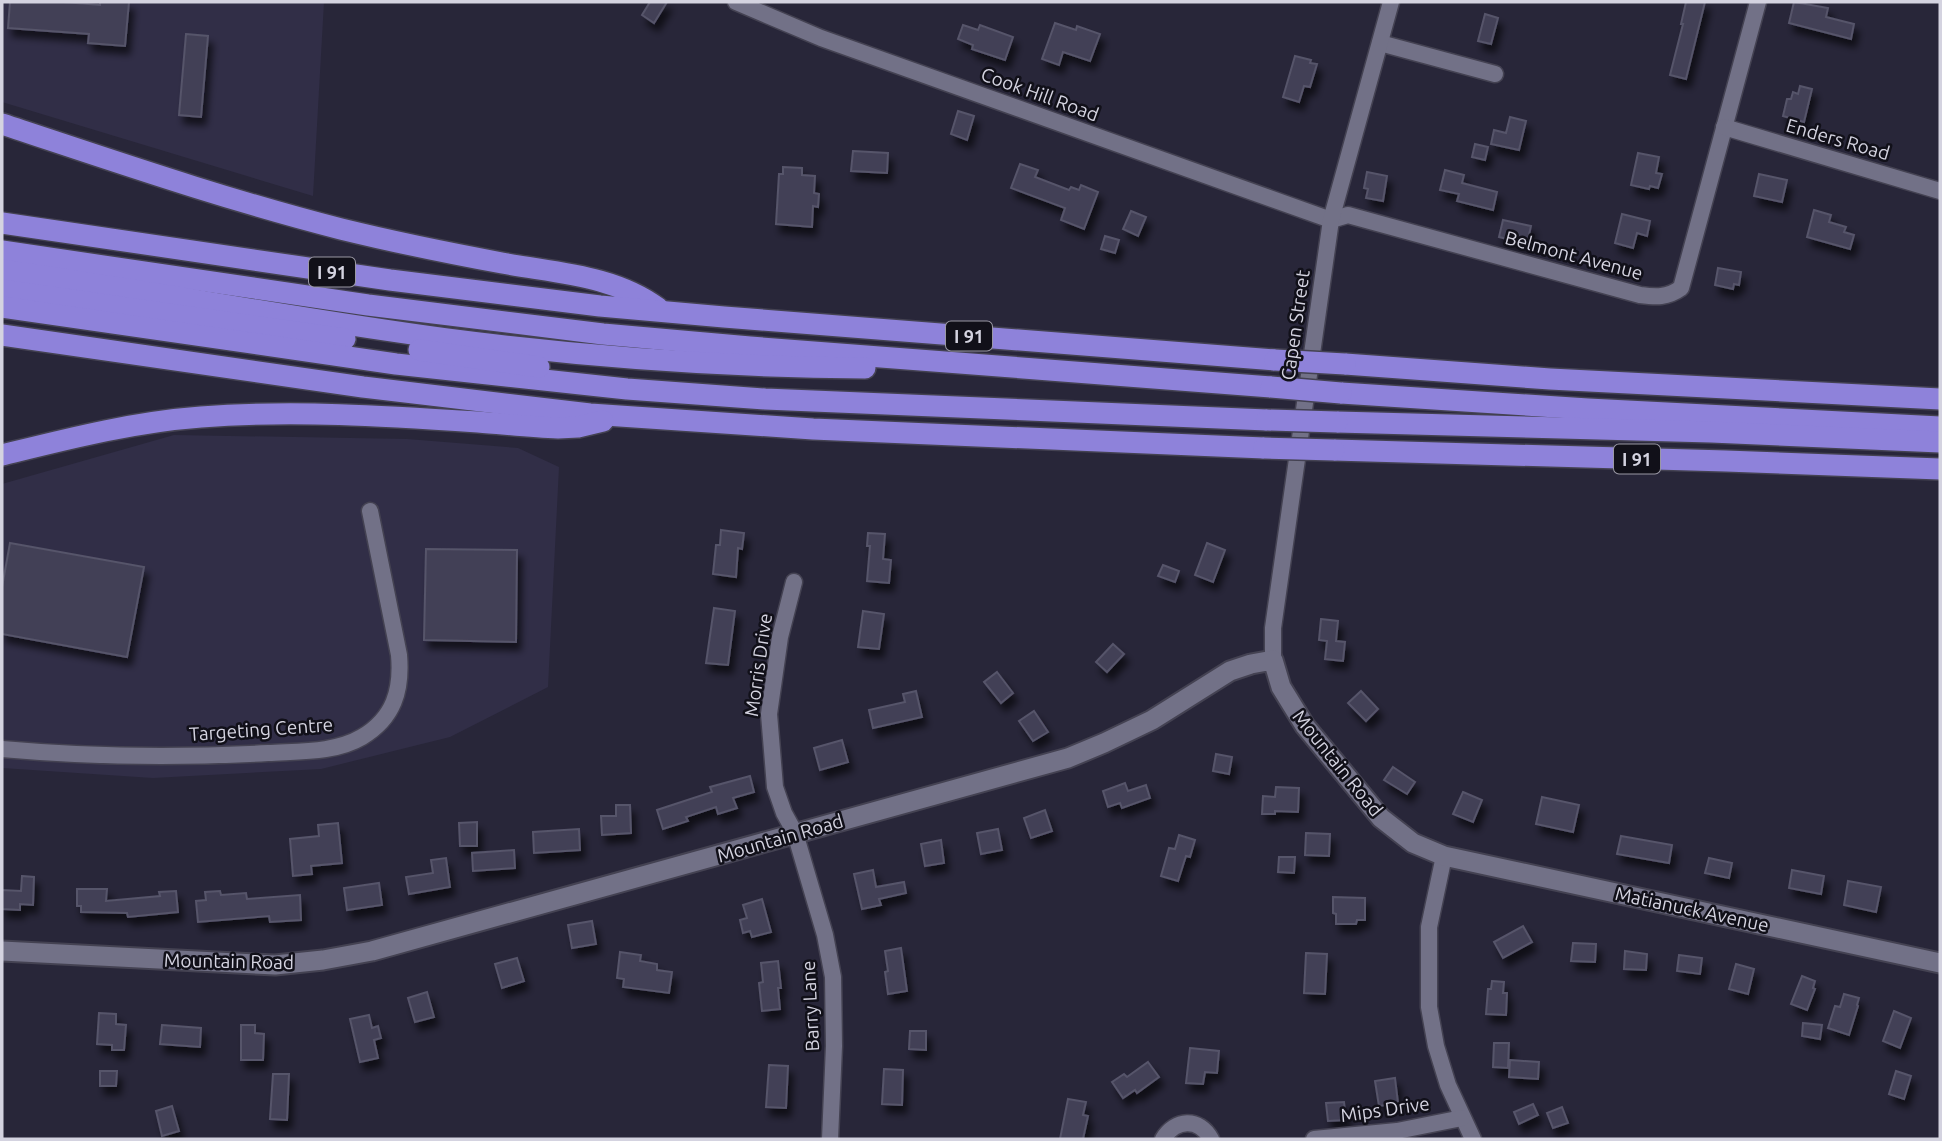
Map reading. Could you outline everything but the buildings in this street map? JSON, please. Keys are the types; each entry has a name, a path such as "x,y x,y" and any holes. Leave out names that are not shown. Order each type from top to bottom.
{"highway":[{"path":"2,124 308,220 452,254 608,283 637,295 662,312"},
{"name":"I 91","path":"2,223 390,280 662,312 1345,365 1940,399"},
{"path":"2,251 368,305 539,327 738,346 1341,393 1940,427"},
{"path":"2,270 397,332 571,353 786,367 986,370 1033,368"},
{"path":"2,290 600,375 904,398 984,408"},
{"path":"2,307 384,363 543,382 706,396 1267,420 1711,432 1940,442"},
{"name":"I 91","path":"2,335 363,387 614,416 813,429 1264,448 1940,469"},
{"path":"2,455 115,429 201,417 387,417 558,428 589,425 614,416"}],"street":[{"name":"Cook Hill Road","path":"736,2 821,38 1331,220"},
{"name":"Capen Street","path":"1273,660 1273,628 1331,220 1391,2"},
{"name":"Belmont Avenue","path":"1331,220 1348,215 1640,295 1659,298 1672,294 1681,288 1758,2"},
{"path":"1380,43 1495,74"},
{"name":"Enders Road","path":"1724,127 1940,191"},
{"name":"Targeting Centre","path":"2,749 66,755 230,755 318,750 339,746 362,737 392,708 401,675 370,511"},
{"name":"Morris Drive","path":"794,582 780,637 769,713 775,787 784,813 795,833"},
{"name":"Mountain Road","path":"2,951 275,965 373,951 1068,758 1152,720 1230,671 1273,660 1281,687 1305,726 1381,818 1413,843 1444,856"},
{"name":"Barry Lane","path":"795,833 825,934 833,977 834,1046 830,1139"},
{"path":"1444,856 1429,927 1429,1007 1436,1046 1448,1085 1473,1139"},
{"name":"Matianuck Avenue","path":"1444,856 1940,963"},
{"name":"Mips Drive","path":"1314,1139 1397,1131 1462,1118"},
{"path":"1163,1139 1175,1126 1193,1124 1201,1127 1211,1139"}],"shaded area":[{"path":"2,2 324,2 313,196 2,102"},
{"path":"174,435 407,439 518,448 559,467 548,687 450,737 321,769 153,778 2,768 2,484"}]}
